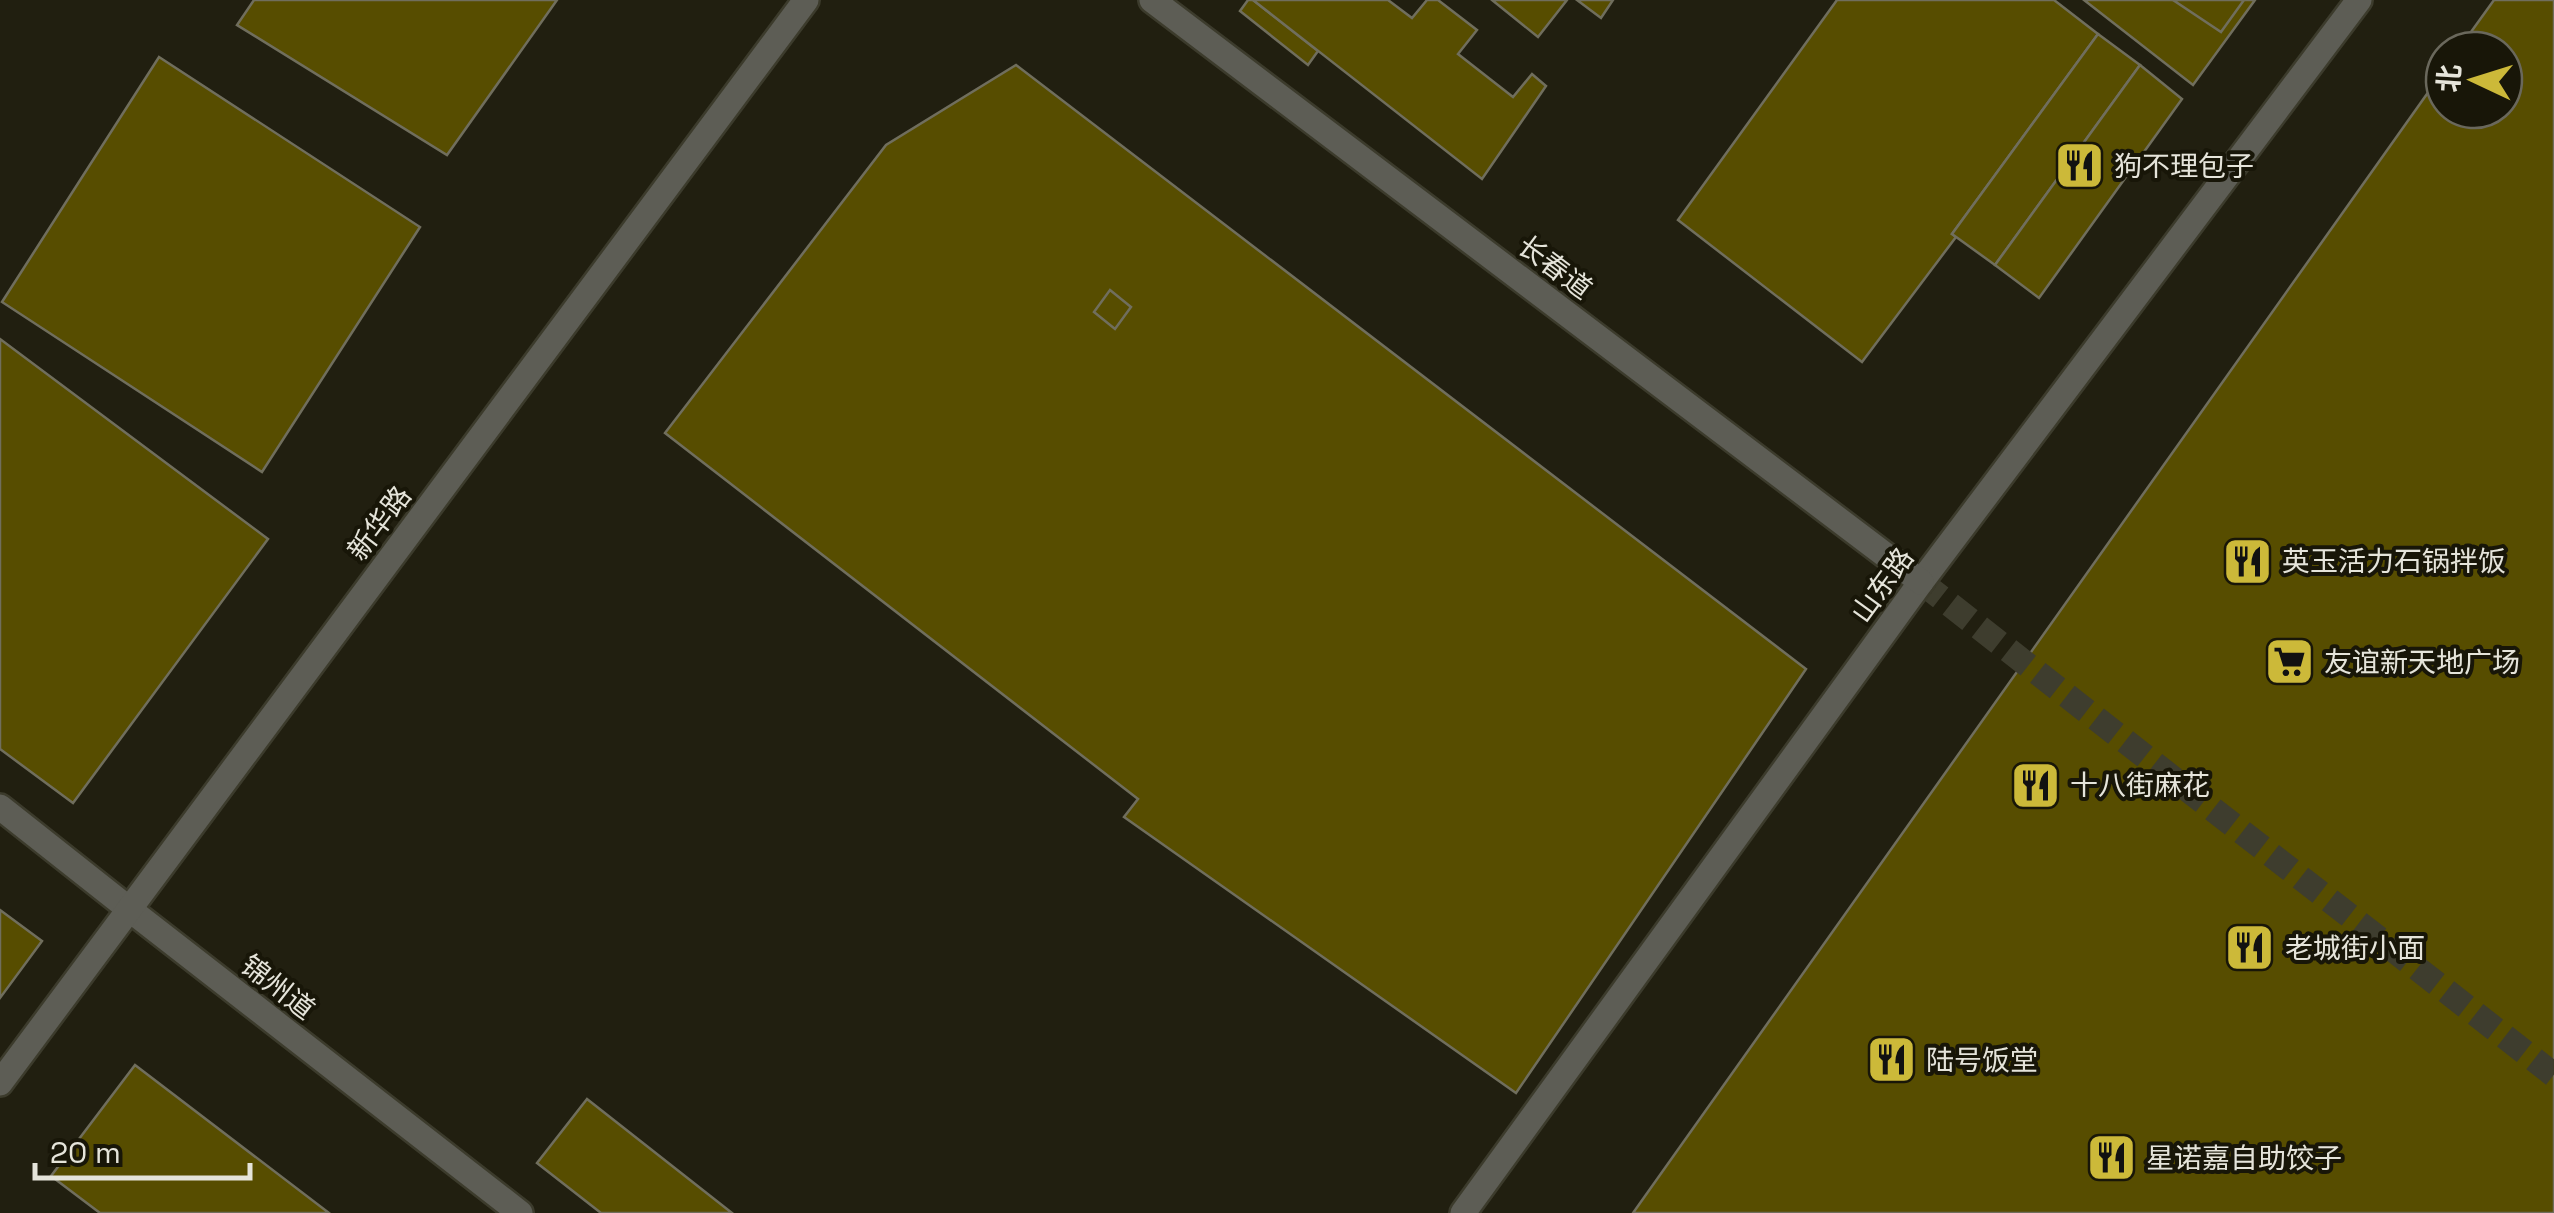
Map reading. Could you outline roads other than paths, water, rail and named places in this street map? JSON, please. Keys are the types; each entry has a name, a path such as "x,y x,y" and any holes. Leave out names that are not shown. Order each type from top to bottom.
{"street":[{"name":"新华路","path":"0,1083 806,0"},
{"name":"长春道","path":"1152,0 1921,582"},
{"name":"山东路","path":"1463,1213 1921,582 2359,0"},
{"name":"锦州道","path":"0,807 520,1213"}],"tunnel":[{"path":"1921,582 2554,1075"}],"place":[{"name":"狗不理包子","path":"2079,166"},
{"name":"英玉活力石锅拌饭","path":"2247,561"},
{"name":"友谊新天地广场","path":"2289,662"},
{"name":"十八街麻花","path":"2035,785"},
{"name":"老城街小面","path":"2250,948"},
{"name":"陆号饭堂","path":"1891,1060"},
{"name":"星诺嘉自助饺子","path":"2111,1158"}]}
